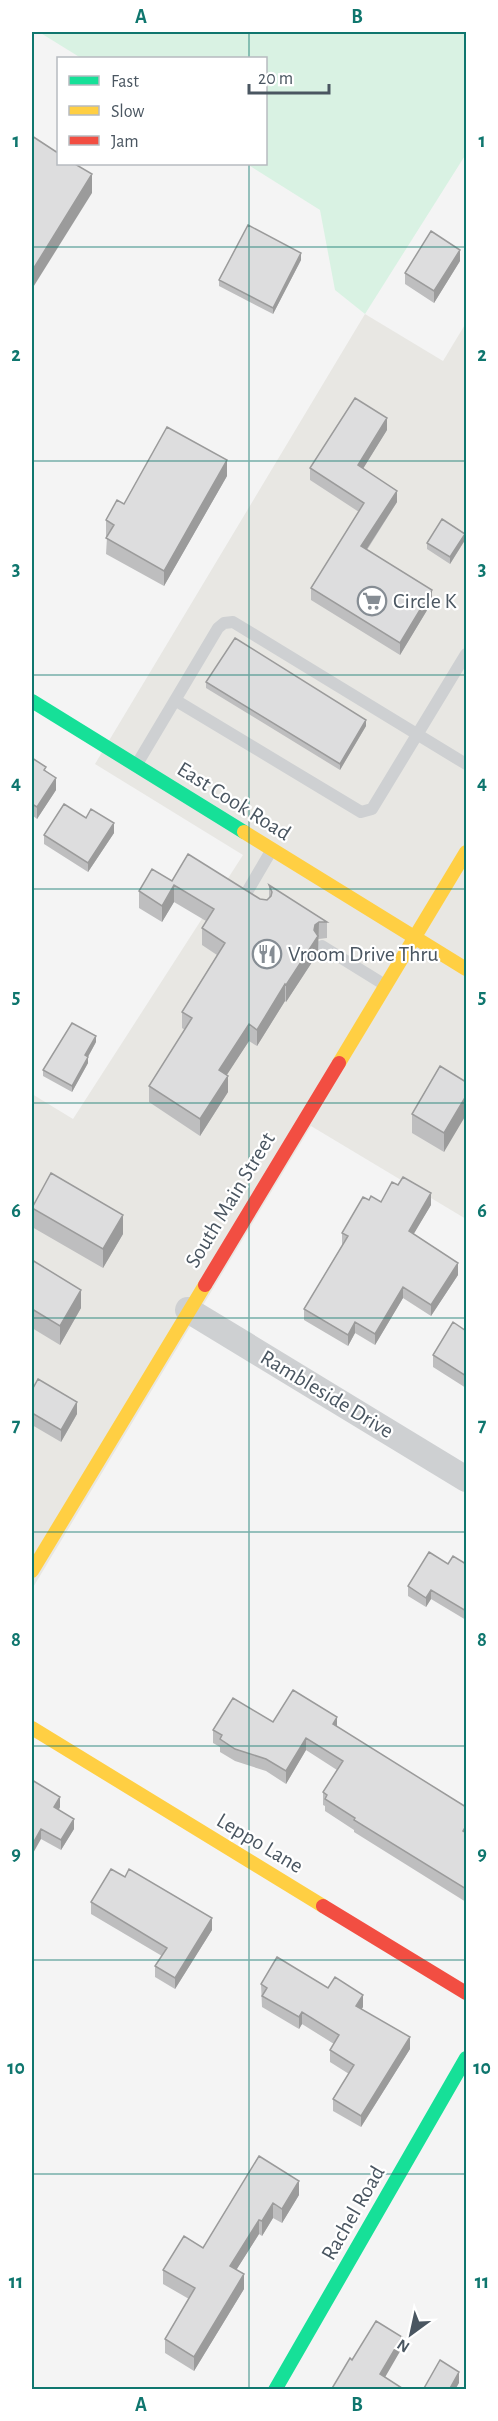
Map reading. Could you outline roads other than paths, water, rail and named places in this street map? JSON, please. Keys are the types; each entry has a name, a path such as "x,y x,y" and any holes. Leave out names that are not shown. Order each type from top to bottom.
{"street":[{"name":"East Cook Road","path":"32,701 466,969"},
{"name":"South Main Street","path":"32,1571 466,852"},
{"name":"Rambleside Drive","path":"188,1310 466,1479"},
{"name":"Leppo Lane","path":"32,1728 466,1993"},
{"name":"Rachel Road","path":"275,2390 466,2058"}],"lane":[{"path":"136,765 218,628 224,623 233,622 466,764"},
{"path":"175,700 361,812 372,808 466,654"},
{"path":"264,909 248,898 247,892 273,849"},
{"path":"453,875 466,884"},
{"path":"322,946 386,985"}],"place":[{"name":"Circle K","path":"372,601"},
{"name":"Vroom Drive Thru","path":"267,954"}]}
